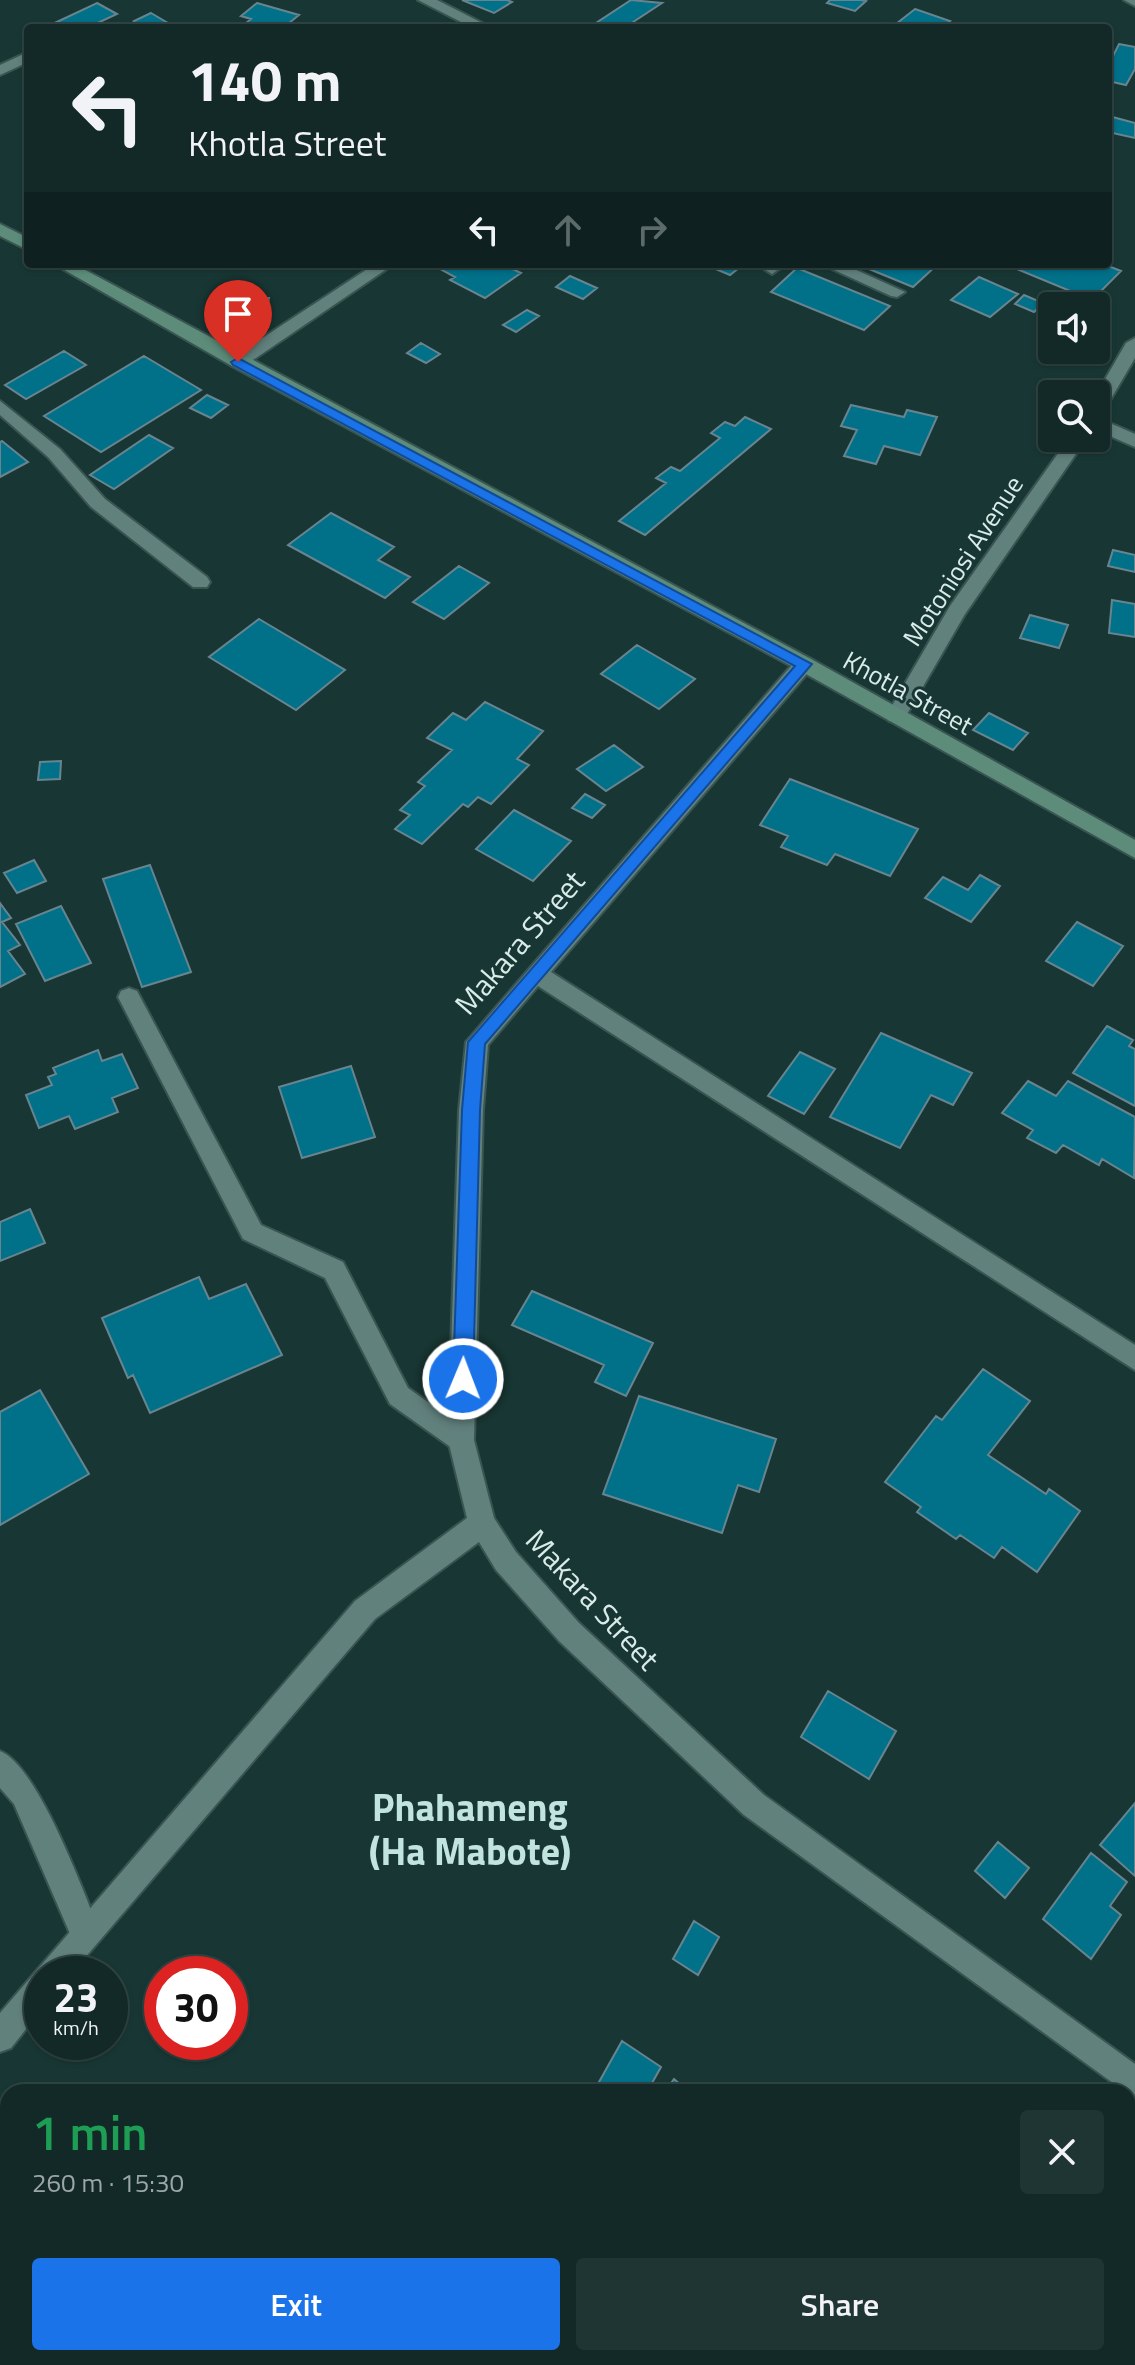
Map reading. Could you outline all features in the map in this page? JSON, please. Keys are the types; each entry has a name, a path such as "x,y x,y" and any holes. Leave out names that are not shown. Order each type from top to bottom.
{"street":[{"path":"425,0 476,24"},
{"path":"0,71 24,58"},
{"path":"0,229 24,243"},
{"name":"Khotla Street","path":"69,268 238,362 804,664 1135,850"},
{"path":"238,362 380,268"},
{"path":"839,268 897,292"},
{"path":"1110,386 1135,343"},
{"path":"0,406 54,453 98,503 200,582"},
{"path":"1110,429 1135,441"},
{"name":"Motoniosi Avenue","path":"896,716 957,611 1068,452"},
{"name":"Makara Street","path":"804,664 477,1042 471,1110 461,1440 482,1523 506,1561 569,1632 754,1805 1135,2083"},
{"path":"535,973 873,1187 1135,1359"},
{"path":"129,997 252,1232 334,1270 399,1396 461,1440"},
{"path":"66,1956 365,1610 482,1523"},
{"path":"0,1765 24,1794 85,1932"},
{"path":"0,2037 24,2007"}],"building":[{"path":"462,0 507,0 512,2 494,13"},
{"path":"631,0 662,3 630,24 596,23"},
{"path":"830,0 866,1 855,11 827,3"},
{"path":"97,3 117,14 96,24 52,24"},
{"path":"257,3 299,15 288,24 245,24 251,19 241,16"},
{"path":"915,9 950,21 946,24 896,24"},
{"path":"151,13 168,23 140,24 134,21"},
{"path":"1119,44 1135,47 1135,69 1126,85 1112,82 1113,56"},
{"path":"1112,117 1135,123 1135,138 1112,133"},
{"path":"510,268 521,273 485,298 450,280 455,277 440,269"},
{"path":"713,268 739,268 730,275"},
{"path":"797,268 890,306 864,330 771,292"},
{"path":"867,268 934,268 913,287"},
{"path":"1015,268 1112,268 1121,271 1100,292 1073,292"},
{"path":"570,276 597,288 583,299 556,287"},
{"path":"979,277 1018,294 990,317 951,300"},
{"path":"1024,295 1038,301 1038,308 1034,312 1015,304"},
{"path":"228,297 269,298 266,311 225,310"},
{"path":"527,310 539,316 516,332 503,325"},
{"path":"421,343 440,354 426,363 407,353"},
{"path":"64,351 86,365 26,399 5,385"},
{"path":"144,356 201,390 101,452 44,416"},
{"path":"207,395 228,405 211,418 190,408"},
{"path":"851,405 904,417 907,410 937,417 920,455 884,446 876,464 844,456 857,430 841,426"},
{"path":"745,417 771,429 645,535 619,521 666,483 656,478 671,467 680,471 720,438 711,433 725,422 735,426"},
{"path":"149,435 173,448 114,489 90,475"},
{"path":"0,442 28,462 0,477"},
{"path":"331,513 394,547 378,560 410,577 385,598 288,545"},
{"path":"1113,550 1135,555 1135,572 1108,566"},
{"path":"459,566 489,583 444,619 413,602"},
{"path":"1112,600 1135,604 1135,637 1109,633"},
{"path":"1030,615 1068,625 1059,648 1020,638"},
{"path":"259,619 345,670 296,710 209,657"},
{"path":"637,645 695,679 659,709 601,674"},
{"path":"485,702 543,731 517,759 529,765 491,804 478,797 468,807 463,804 422,844 395,829 410,815 400,810 425,786 418,782 452,750 427,738 453,713 466,720"},
{"path":"989,713 1028,733 1013,750 973,730"},
{"path":"614,745 643,767 606,791 577,769"},
{"path":"61,761 60,779 38,780 40,762"},
{"path":"790,779 918,829 890,876 835,854 827,865 781,847 788,836 760,825"},
{"path":"585,794 605,805 592,818 572,808"},
{"path":"514,810 571,841 533,881 476,849"},
{"path":"34,860 46,881 17,893 4,873"},
{"path":"150,865 191,972 142,987 103,879"},
{"path":"980,875 1000,886 971,922 925,898 943,877 968,890"},
{"path":"0,903 11,918 2,922 20,945 8,951 25,974 0,987"},
{"path":"61,906 91,963 45,981 16,924"},
{"path":"1077,922 1123,946 1093,986 1046,961"},
{"path":"1107,1026 1133,1040 1129,1046 1135,1049 1135,1106 1073,1073"},
{"path":"881,1033 972,1073 953,1105 931,1095 900,1148 830,1117"},
{"path":"98,1050 102,1061 122,1054 138,1088 112,1098 118,1112 75,1129 69,1116 39,1128 26,1095 52,1085 48,1077 56,1074 53,1068"},
{"path":"800,1052 835,1069 804,1114 768,1096"},
{"path":"351,1066 375,1137 302,1158 279,1087"},
{"path":"1028,1081 1056,1096 1068,1081 1135,1117 1134,1178 1102,1159 1099,1165 1063,1145 1056,1153 1027,1138 1033,1130 1002,1113"},
{"path":"30,1209 45,1243 0,1261 0,1222"},
{"path":"199,1277 209,1299 246,1284 282,1355 150,1413 133,1375 128,1378 102,1318"},
{"path":"532,1291 653,1343 626,1396 595,1382 604,1365 512,1325"},
{"path":"983,1369 1030,1401 988,1455 1046,1494 1049,1489 1080,1511 1037,1572 1002,1547 994,1558 960,1535 956,1539 917,1512 921,1507 885,1482 936,1416 942,1420"},
{"path":"40,1390 89,1474 0,1525 0,1412"},
{"path":"639,1396 776,1439 759,1492 738,1485 722,1533 603,1494"},
{"path":"828,1691 896,1731 869,1779 801,1737"},
{"path":"1135,1803 1135,1876 1100,1845"},
{"path":"998,1842 1029,1868 1005,1898 975,1871"},
{"path":"1091,1853 1127,1882 1110,1906 1121,1915 1091,1959 1043,1919"},
{"path":"694,1921 719,1937 698,1975 673,1959"},
{"path":"622,2041 661,2067 651,2084 599,2082"}],"district":[{"name":"Phahameng (Ha Mabote)","path":"470,1830"}],"route":[{"path":"238,362 804,664 477,1042 471,1110 463,1379"}]}
